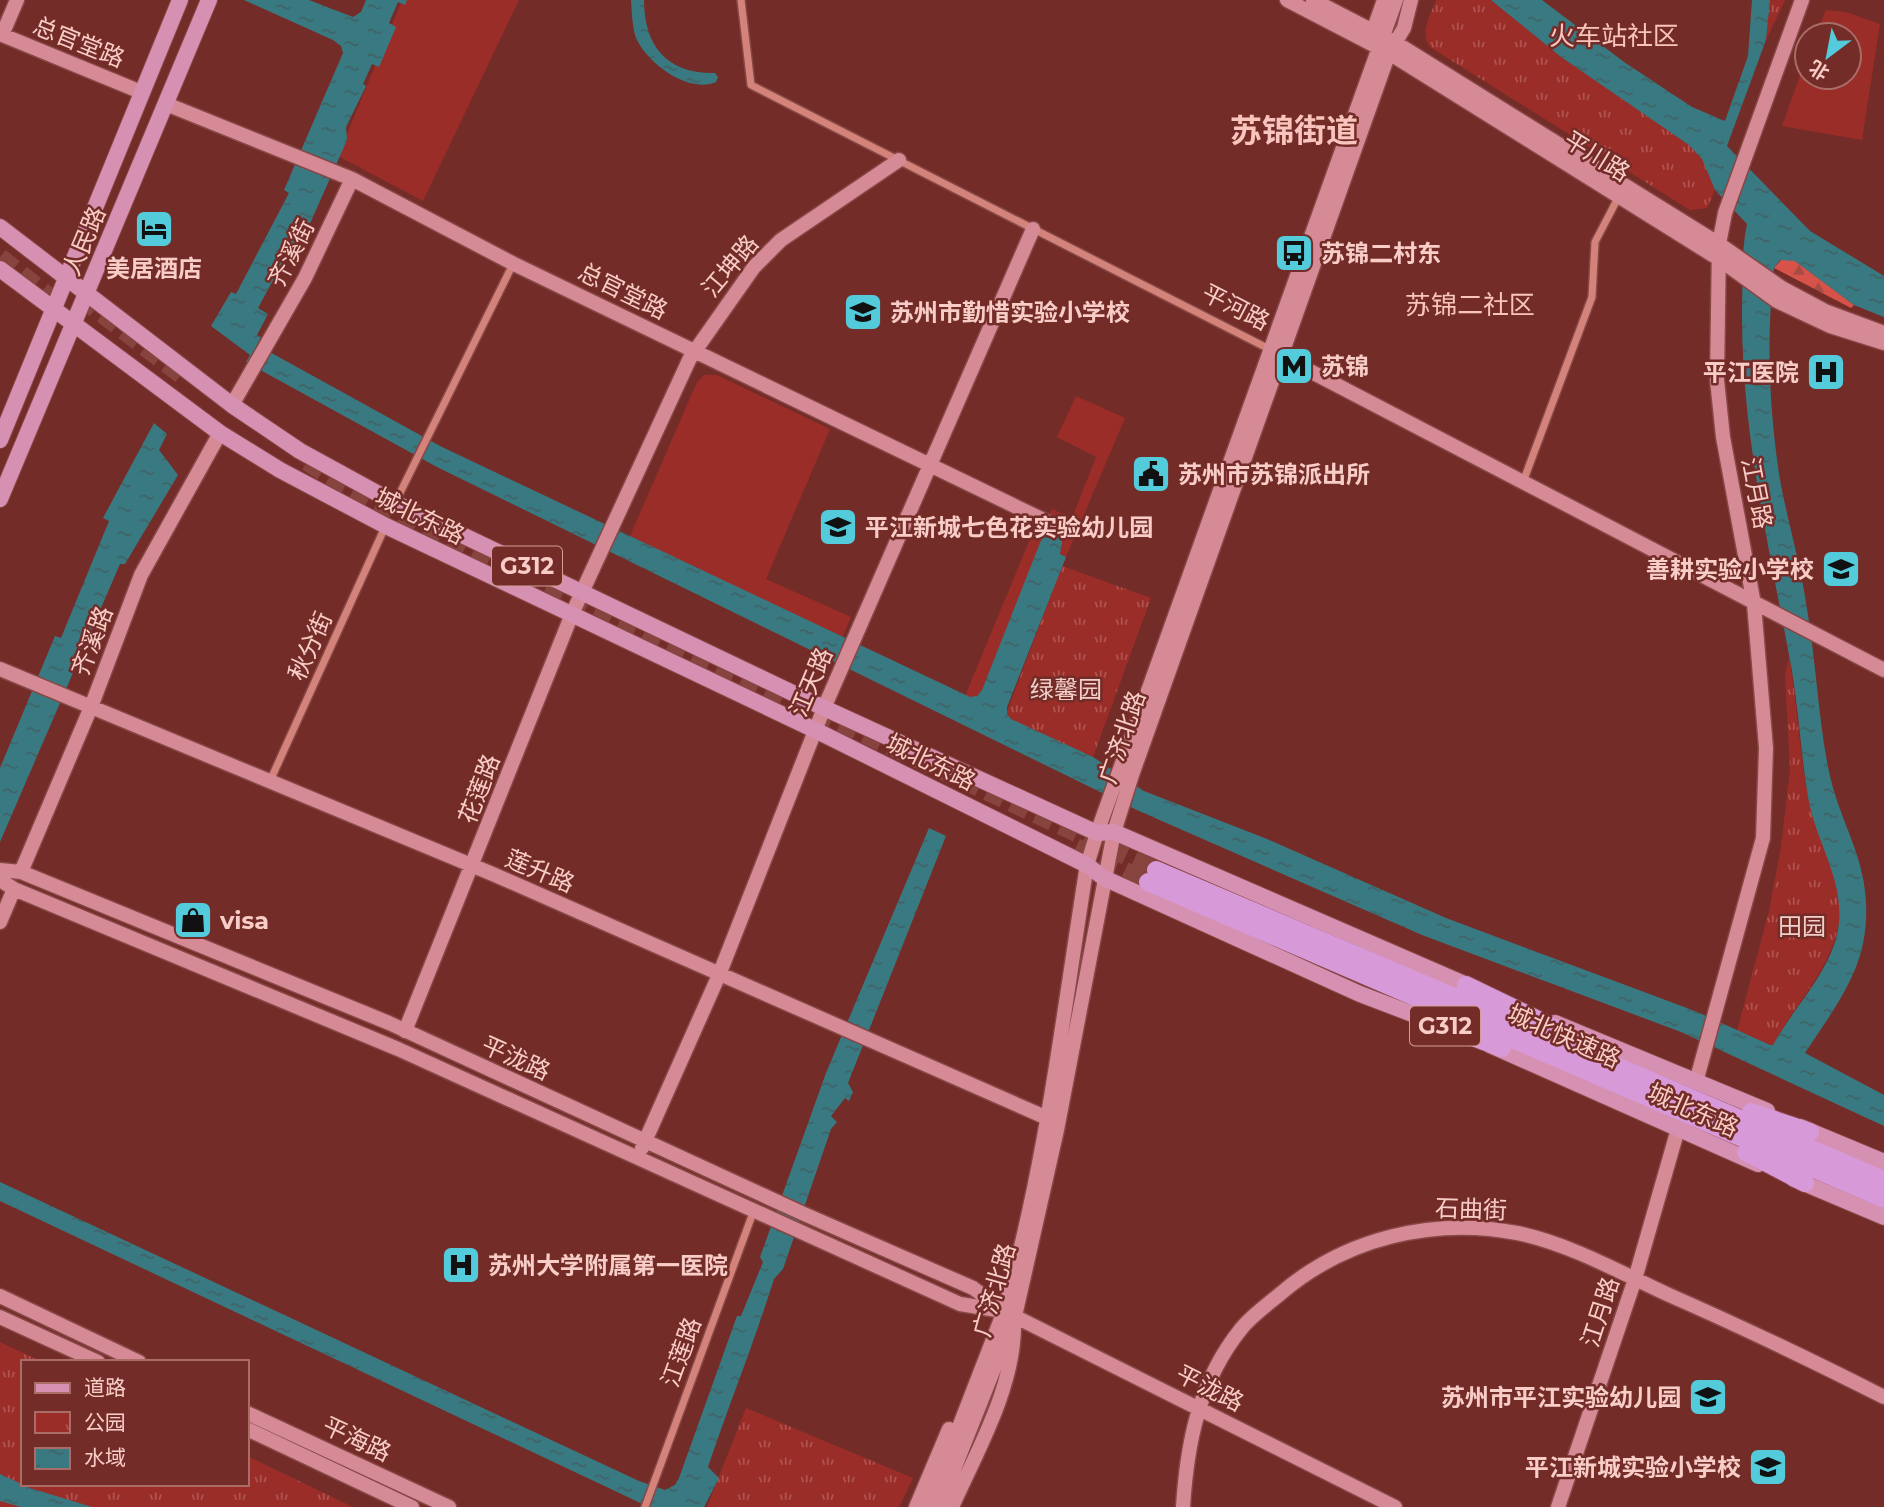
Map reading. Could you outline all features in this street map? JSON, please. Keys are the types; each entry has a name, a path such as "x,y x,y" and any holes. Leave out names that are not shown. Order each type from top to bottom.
{"highway":[{"name":"城北快速路","path":"1152,876 1645,1088 1884,1199"},
{"path":"1466,985 1573,1037 1645,1088 1805,1183"},
{"path":"1447,1027 1563,1073 1645,1088 1689,1088 1810,1132"},
{"name":"城北快速路","path":"1645,1088 1884,1180"}],"main road":[{"name":"人民路","path":"0,440 180,0"},
{"name":"人民路","path":"0,499 209,0"},
{"name":"城北东路","path":"0,228 232,405 300,451 395,503 824,708 1097,833 1114,832 1884,1162"},
{"name":"城北东路","path":"0,269 220,433 280,470 386,526 815,730 1087,865 1104,878 1360,994 1447,1027 1884,1217"}],"street":[{"path":"1,35 17,0"},
{"name":"平河路","path":"741,0 751,85 1276,353 1884,670"},
{"name":"平川路","path":"1287,0 1384,42 1619,196 1719,252"},
{"name":"平川路","path":"1313,0 1719,252 1830,326 1884,343"},
{"path":"1384,0 1384,42"},
{"name":"广济北路","path":"1052,1121 1087,865 1107,803 1125,771 1276,353 1384,42 1396,0"},
{"name":"广济北路","path":"1384,42 1404,28 1414,0"},
{"name":"江月路","path":"1696,1082 1763,838 1766,748 1754,604 1723,437 1717,380 1719,252 1725,213 1802,0"},
{"name":"总官堂路","path":"1,35 141,92"},
{"name":"总官堂路","path":"166,104 346,177 514,264 1056,526"},
{"name":"江坤路","path":"596,563 695,351 754,267 781,240 899,160"},
{"name":"齐溪街","path":"232,405 305,278 346,177"},
{"path":"1522,483 1592,297 1594,242 1619,196"},
{"name":"江天路","path":"638,1156 719,975 824,708 1033,229"},
{"path":"395,503 514,264"},
{"name":"平川路","path":"1780,295 1884,333"},
{"name":"齐溪路","path":"21,872 91,707 141,575 220,433"},
{"name":"秋分街","path":"270,782 386,526"},
{"name":"花莲路","path":"405,1031 473,868 572,614 596,563"},
{"name":"莲升路","path":"0,670 473,868 1052,1121"},
{"name":"广济北路","path":"928,1507 946,1474 1009,1313 1120,813 1125,771"},
{"name":"平泷路","path":"0,870 21,872 405,1031 972,1288 1009,1313 1395,1507"},
{"name":"平泷路","path":"0,880 14,889 398,1049 960,1304 1009,1313"},
{"path":"0,922 14,889"},
{"name":"江月路","path":"1558,1507 1635,1279 1678,1129"},
{"name":"江莲路","path":"645,1507 754,1210"},
{"name":"石曲街","path":"1183,1507 1185,1466 1197,1407 1241,1329 1299,1278 1343,1252 1381,1238 1424,1230 1468,1227 1518,1234 1560,1247 1774,1342 1884,1397"},
{"path":"0,1296 135,1360"},
{"path":"916,1507 982,1343 1009,1313"},
{"path":"952,1507 987,1428 1014,1352 1009,1313"},
{"path":"0,1317 94,1360"},
{"name":"平海路","path":"248,1413 449,1507"},
{"name":"平海路","path":"248,1429 412,1507"},
{"name":"广济北路","path":"939,1507 946,1474"}],"green space":[{"path":"402,0 519,0 423,201 338,156"},
{"path":"1436,0 1491,0 1561,57 1689,145 1702,159 1715,190 1707,208 1690,210 1430,47 1426,30"},
{"path":"1770,0 1785,0 1766,40"},
{"path":"1826,10 1846,12 1880,24 1862,140 1782,126 1794,91 1863,91 1863,21 1822,21"},
{"path":"1782,259 1795,261 1854,305 1851,308 1774,268"},
{"path":"704,375 717,375 830,429 766,579 851,617 842,638 630,536 697,382"},
{"path":"1076,396 1125,418 1066,557 1060,554 1059,536 1048,532 1044,535 982,690 975,698 965,696 1035,527 1043,529 1052,509 1072,518 1096,457 1057,437"},
{"name":"绿馨园","path":"1062,566 1151,598 1093,757 1015,722 1006,714"},
{"name":"田园","path":"1789,658 1809,801 1837,886 1839,921 1829,954 1815,981 1773,1045 1770,1045 1737,1031 1769,911 1781,847 1790,769 1785,674"},
{"path":"0,1342 38,1360 21,1360 21,1486 248,1486 248,1456 353,1507 0,1507"},
{"path":"746,1408 913,1478 899,1507 707,1507"}],"water":[{"path":"244,0 309,0 353,17 361,12 366,0 407,0 405,5 398,2 389,23 396,27 379,67 372,64 363,84 366,86 346,127 347,140 300,246 291,247 258,308 268,314 257,335 261,337 257,345 440,446 970,697 977,696 982,690 1042,538 1048,532 1057,535 1062,542 1060,554 1066,557 1007,707 1007,714 1011,719 1093,757 1144,791 1267,839 1446,918 1695,1011 1773,1045 1827,961 1838,930 1839,912 1834,879 1808,797 1792,671 1758,491 1743,355 1743,256 1747,224 1715,190 1702,159 1689,145 1561,57 1491,0 1542,0 1624,62 1692,107 1725,121 1748,56 1752,0 1770,0 1766,40 1727,146 1810,231 1884,276 1884,317 1854,305 1795,261 1780,260 1774,268 1769,348 1776,453 1804,593 1828,767 1860,865 1866,907 1865,931 1857,964 1834,1010 1805,1053 1884,1095 1884,1126 1681,1032 1422,935 1139,811 437,467 246,362 250,355 211,326 231,292 236,294 289,193 284,190 343,53 341,46 333,40"},
{"path":"631,0 644,0 648,31 662,54 684,68 715,73 718,77 716,82 705,85 681,80 649,57 636,38"},
{"path":"154,423 167,434 159,450 178,475 125,564 120,564 0,842 0,768 55,636 61,638 109,521 103,518"},
{"path":"929,828 946,836 848,1083 853,1092 849,1101 845,1098 831,1116 837,1122 831,1129 783,1269 774,1279 708,1467 719,1478 704,1507 649,1507 0,1201 0,1182 639,1481 665,1490 675,1485 679,1478 737,1316 741,1316 763,1262 760,1257 826,1073"},
{"path":"0,1474 21,1486 92,1507 21,1507 0,1501"}],"tunnel":[{"path":"0,257 60,305"},
{"path":"81,298 181,375"},
{"path":"307,462 342,484 538,583 1156,870"},
{"path":"1076,847 1148,882"}],"place":[{"name":"美居酒店","path":"154,229"},
{"name":"苏锦二村东","path":"1294,253"},
{"name":"苏州市勤惜实验小学校","path":"863,312"},
{"name":"苏锦","path":"1294,366"},
{"name":"平江医院","path":"1826,372"},
{"name":"苏州市苏锦派出所","path":"1151,474"},
{"name":"平江新城七色花实验幼儿园","path":"838,527"},
{"name":"善耕实验小学校","path":"1841,569"},
{"name":"visa","path":"193,920"},
{"name":"苏州大学附属第一医院","path":"461,1265"},
{"name":"苏州市平江实验幼儿园","path":"1708,1397"},
{"name":"平江新城实验小学校","path":"1768,1467"}],"district":[{"name":"火车站社区","path":"1614,36"},
{"name":"苏锦街道","path":"1294,130"},
{"name":"苏锦二社区","path":"1470,305"}]}
